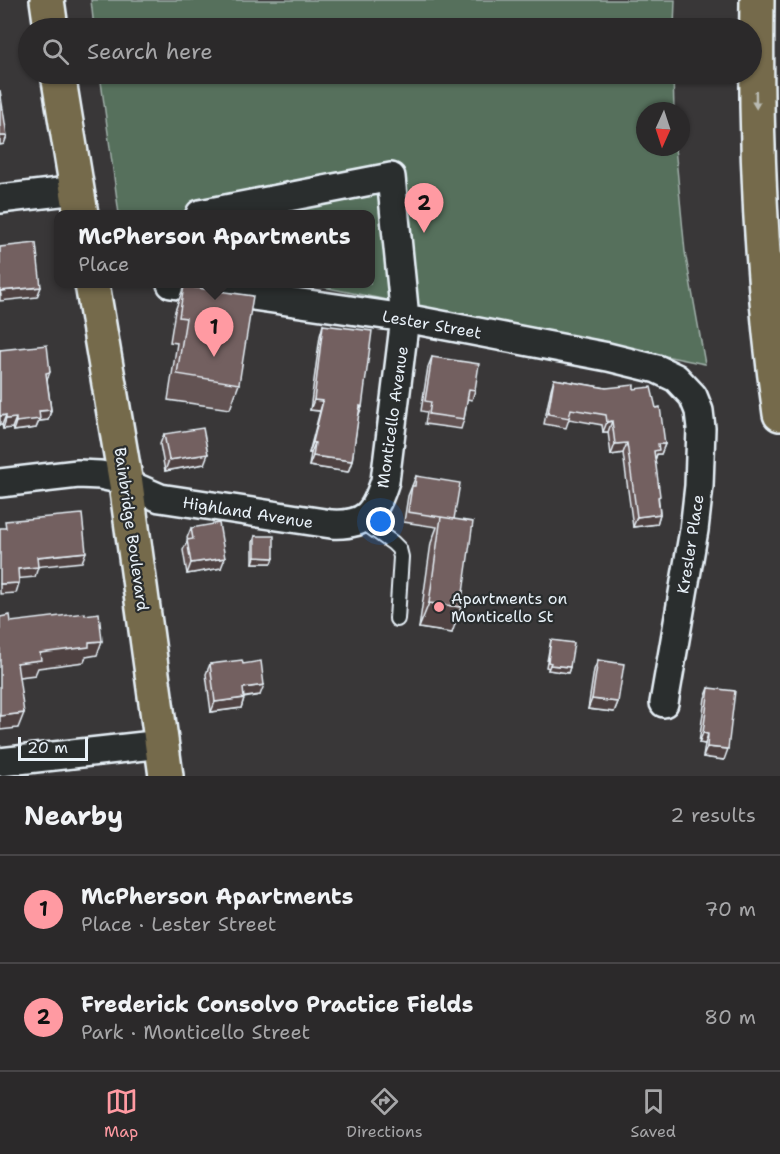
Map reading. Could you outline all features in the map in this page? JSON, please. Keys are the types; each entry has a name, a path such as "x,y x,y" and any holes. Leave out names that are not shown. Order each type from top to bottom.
{"main road":[{"path":"46,0 49,18"},
{"path":"757,0 757,18"},
{"path":"60,84 79,202"},
{"path":"756,84 759,208 766,304 780,414"},
{"name":"Bainbridge Boulevard","path":"93,288 126,484 166,776"}],"street":[{"name":"Monticello Avenue","path":"221,210 391,177 405,318 385,481 378,502 366,517"},
{"path":"0,199 79,202"},
{"name":"Lester Street","path":"199,288 405,318 618,359 657,369 676,378 685,387"},
{"name":"Kresler Place","path":"664,703 694,530 699,486 701,428 699,411 693,396 685,387"},
{"name":"Highland Avenue","path":"0,483 78,474 100,475 114,478 160,498 342,525 366,517"},
{"path":"0,762 162,744"}],"lane":[{"path":"366,517 399,549 401,557 397,619"}],"green space":[{"path":"91,0 675,0 674,18 93,18"},
{"path":"101,84 673,84 674,102 636,102 636,156 676,156 685,252 705,364 328,288 375,288 375,210 118,210"}],"building":[{"path":"0,90 7,136 0,136"},
{"path":"36,243 41,287 0,291 0,247"},
{"path":"184,288 253,296 239,384 177,374 186,318 179,317"},
{"path":"323,325 372,331 352,461 313,456 315,443 313,442 323,401 314,400"},
{"path":"47,345 50,372 46,373 51,410 39,411 40,419 16,422 16,418 6,419 6,415 0,416 0,350"},
{"path":"432,357 479,364 475,390 469,389 464,419 429,414 431,402 425,401"},
{"path":"554,379 606,388 634,385 634,389 651,387 656,408 660,407 665,444 658,444 659,450 654,451 660,514 637,517 627,443 615,444 612,421 607,422 606,415 571,409 569,418 548,414"},
{"path":"203,428 208,454 169,460 164,434"},
{"path":"416,476 460,483 454,519 408,512"},
{"path":"82,514 86,552 37,557 38,567 18,569 19,583 0,584 0,528 6,528 5,521"},
{"path":"441,517 473,522 461,607 429,603"},
{"path":"219,523 225,558 191,563 187,540 193,539 191,528"},
{"path":"255,536 274,536 274,558 255,557"},
{"path":"85,613 85,615 99,613 102,641 89,642 89,647 40,653 41,660 17,663 24,713 0,716 0,617 10,615 11,622"},
{"path":"551,640 574,643 570,667 550,665 551,663 548,662"},
{"path":"242,660 243,664 261,661 264,685 243,688 244,698 215,702 210,664"},
{"path":"598,660 624,664 618,702 592,699"},
{"path":"709,688 735,691 728,749 707,747 708,734 703,733"}],"place":[{"name":"Frederick Consolvo Practice Fields","path":"424,233"},
{"name":"McPherson Apartments","path":"214,357"},
{"name":"Apartments on Monticello St","path":"439,607"}]}
